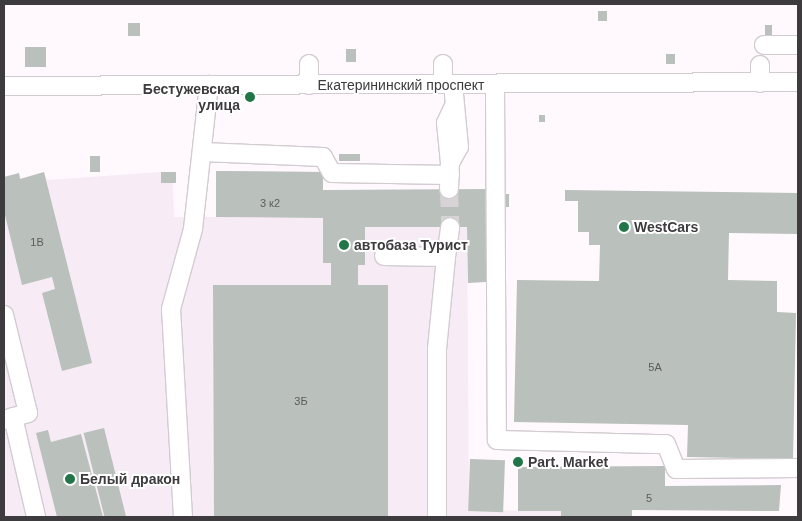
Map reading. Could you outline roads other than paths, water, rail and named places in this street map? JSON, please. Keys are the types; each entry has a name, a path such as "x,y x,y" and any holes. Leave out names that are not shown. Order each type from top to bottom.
{"street":[{"path":"764,45 798,45"},
{"path":"309,64 309,85"},
{"path":"202,152 323,157 332,173 450,176 459,147 459,124 453,108 443,64"},
{"path":"760,65 760,83"},
{"name":"Екатерининский проспект","path":"4,86 798,82"},
{"path":"183,517 171,309 193,229 209,85"},
{"path":"495,85 497,440 666,444 676,469 798,468"},
{"path":"437,517 437,349 450,228"},
{"path":"384,256 446,257"},
{"path":"4,315 28,413 8,418 36,517"}],"tunnel":[{"path":"449,189 450,227"}],"place":[{"name":"Бестужевская улица","path":"250,97"},
{"name":"WestCars","path":"624,227"},
{"name":"автобаза Турист","path":"344,245"},
{"name":"Part. Market","path":"518,462"},
{"name":"Белый дракон","path":"70,479"}]}
